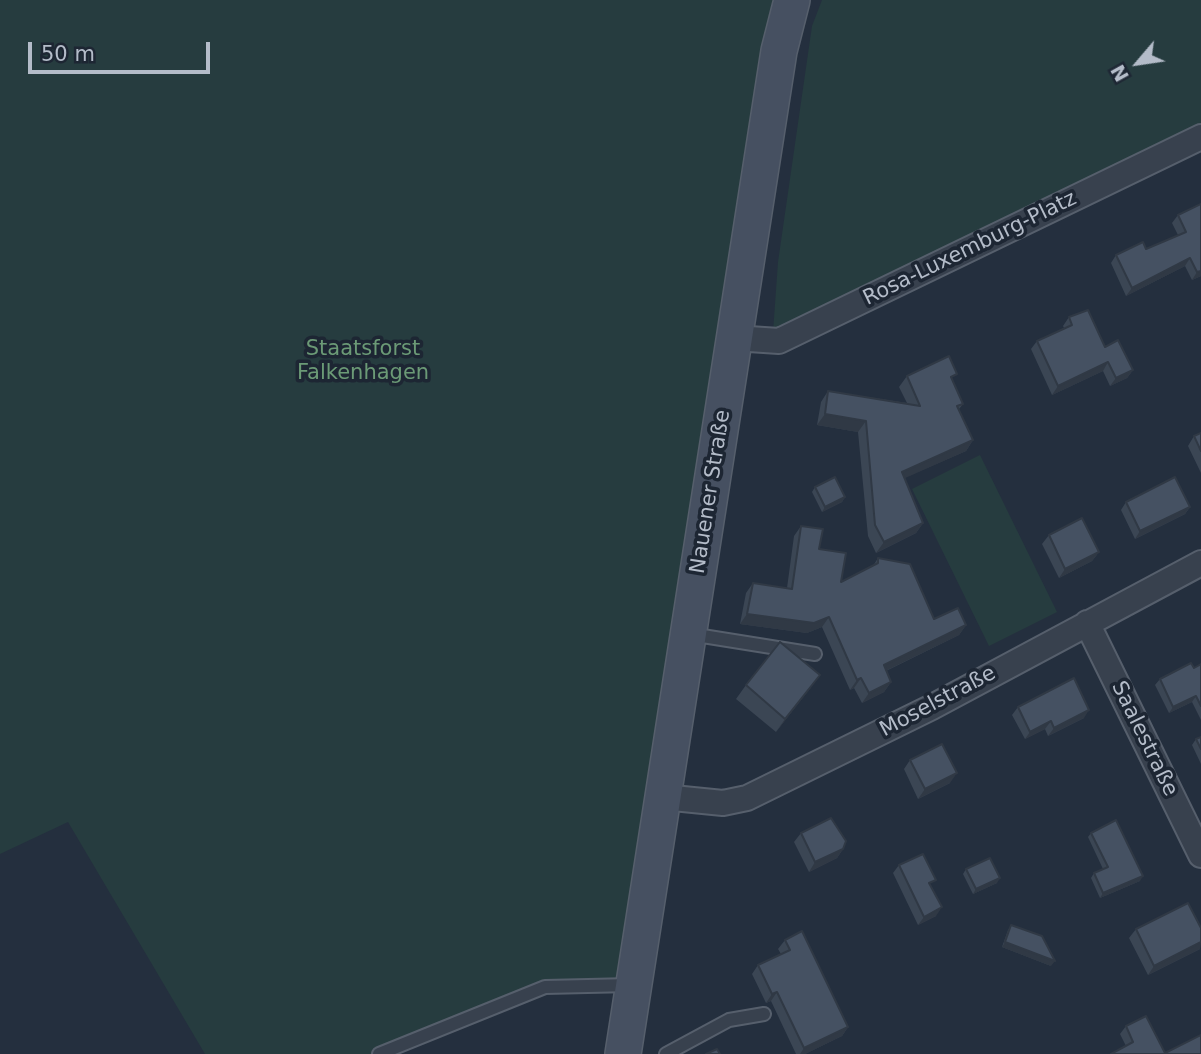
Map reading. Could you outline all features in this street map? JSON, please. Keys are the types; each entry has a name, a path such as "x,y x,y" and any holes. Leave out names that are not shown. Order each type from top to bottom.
{"main road":[{"name":"Nauener Straße","path":"624,1054 779,51 792,0"}],"street":[{"name":"Rosa-Luxemburg-Platz","path":"734,338 779,341 1201,137"},
{"name":"Moselstraße","path":"663,797 723,803 747,798 932,707 1201,563"},
{"name":"Saalestraße","path":"1087,623 1201,855"}],"lane":[{"path":"689,634 815,654"},
{"path":"379,1054 545,987 635,985"},
{"path":"666,1054 729,1020 764,1014"}],"green space":[{"name":"Staatsforst Falkenhagen","path":"0,0 792,0 635,985 545,987 379,1054 205,1054 68,822 0,854"},
{"path":"822,0 1201,0 1201,128 773,332 778,262 812,26"},
{"path":"980,455 1057,612 989,646 912,489"}],"building":[{"path":"1201,204 1201,271 1197,272 1190,258 1132,288 1116,255 1143,242 1146,249 1186,232 1178,215"},
{"path":"1088,310 1105,347 1118,340 1133,370 1116,378 1108,362 1058,386 1037,341 1072,325 1069,317"},
{"path":"949,356 957,374 951,377 963,404 957,406 973,440 902,472 923,523 884,542 875,525 866,421 825,414 828,391 920,406 907,376"},
{"path":"1201,433 1201,451 1194,436"},
{"path":"835,477 845,497 825,507 815,487"},
{"path":"1175,477 1190,507 1140,531 1126,502"},
{"path":"1082,518 1099,552 1065,569 1049,535"},
{"path":"801,526 823,529 819,549 846,553 841,582 878,563 878,558 910,564 934,619 958,608 966,625 884,665 891,682 869,693 861,678 857,680 829,617 814,623 747,614 753,583 792,589"},
{"path":"780,642 820,675 785,719 746,685"},
{"path":"1191,663 1194,668 1201,664 1201,706 1196,696 1173,707 1160,679"},
{"path":"1074,678 1089,710 1054,728 1051,721 1030,732 1018,707"},
{"path":"942,744 957,773 925,789 910,760"},
{"path":"831,818 846,841 843,849 815,862 801,833"},
{"path":"1116,820 1143,876 1103,893 1094,873 1108,867 1091,833"},
{"path":"923,854 936,880 929,883 942,907 924,917 899,865"},
{"path":"990,858 1000,878 976,889 966,869"},
{"path":"1188,903 1201,928 1201,942 1154,966 1136,929"},
{"path":"1011,925 1042,936 1055,961 1005,942"},
{"path":"802,931 848,1027 804,1048 777,992 772,994 758,965 790,950 785,940"},
{"path":"1146,1016 1165,1053 1201,1035 1201,1054 1111,1054 1133,1042 1126,1026"},
{"path":"717,1049 720,1054 706,1054"}]}
